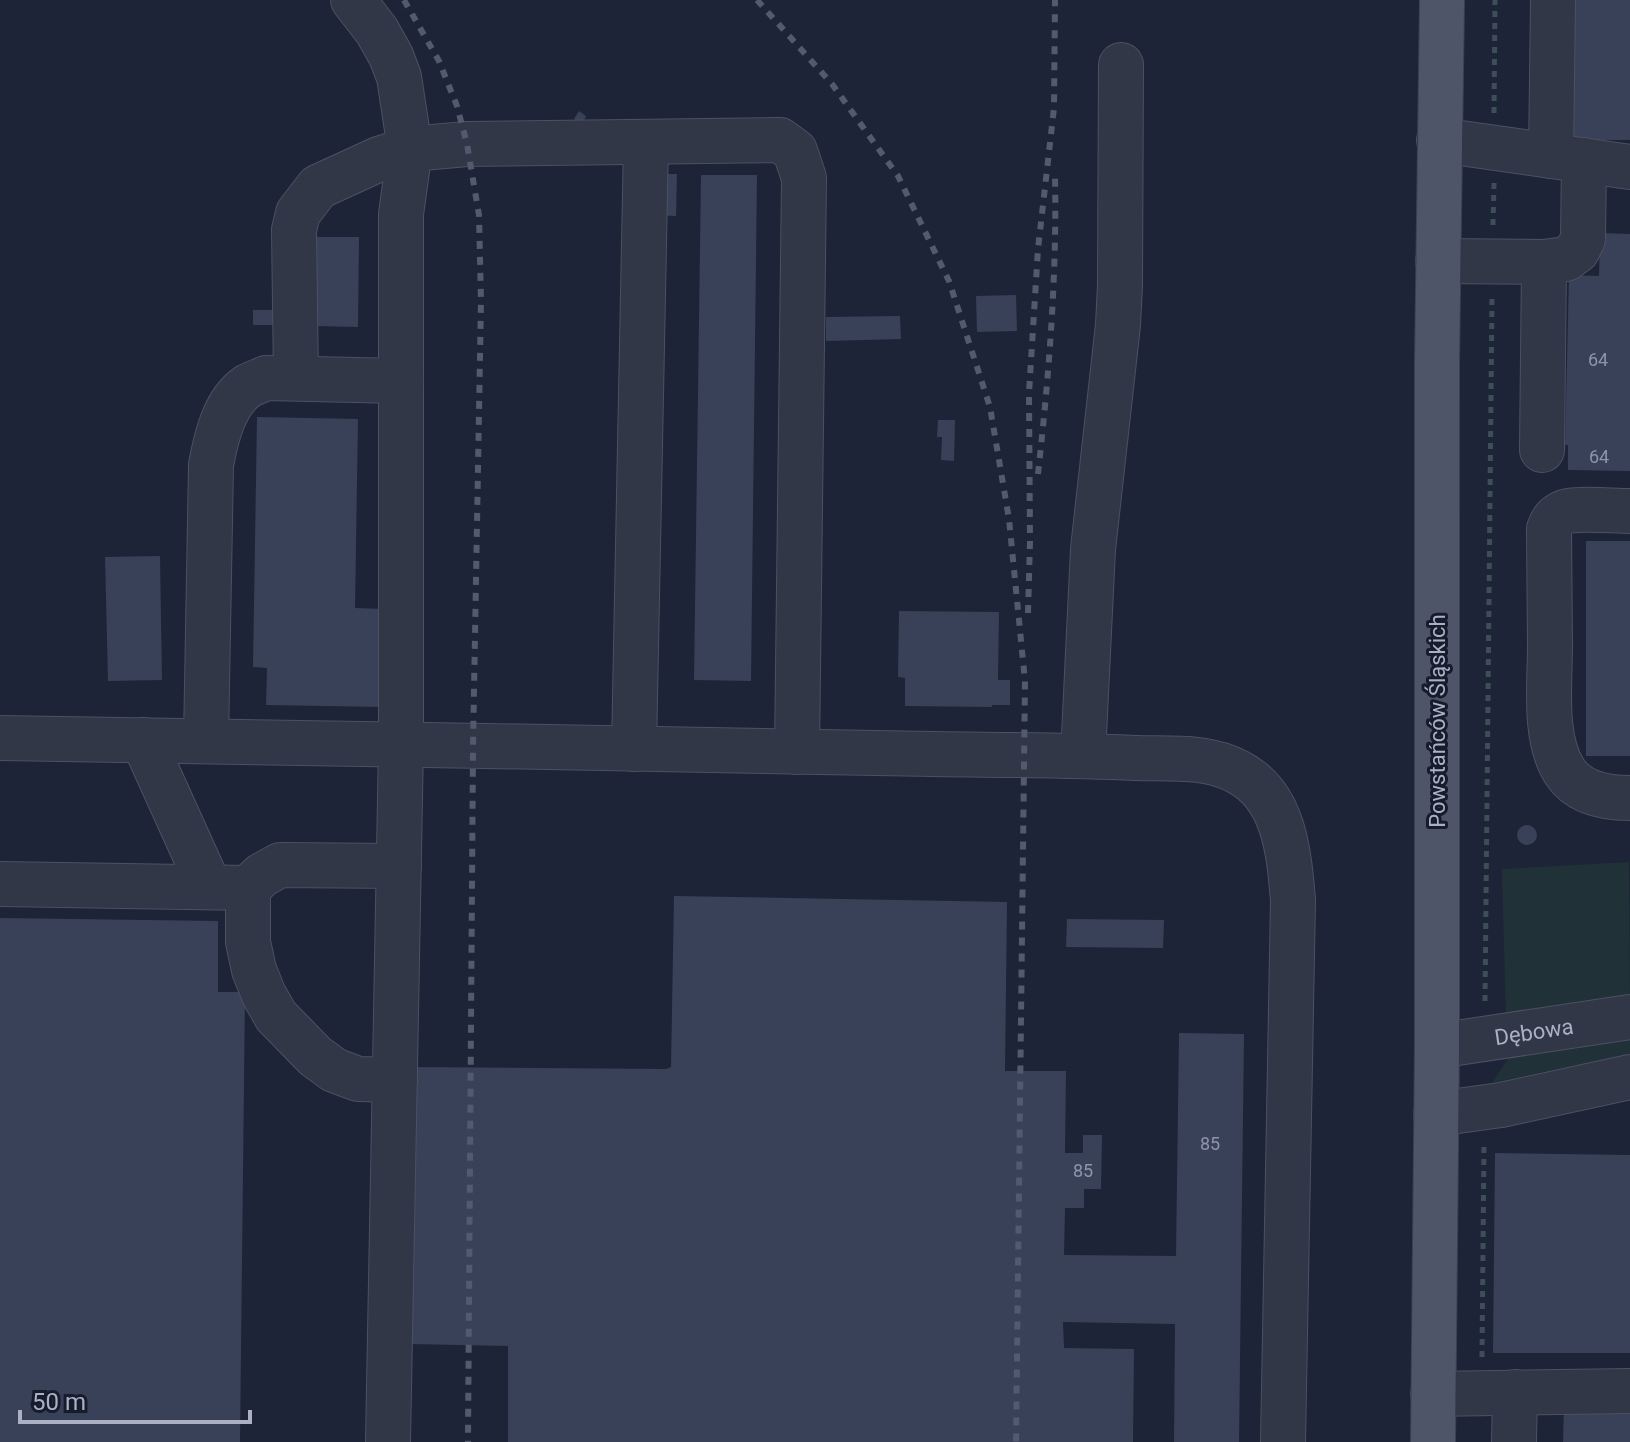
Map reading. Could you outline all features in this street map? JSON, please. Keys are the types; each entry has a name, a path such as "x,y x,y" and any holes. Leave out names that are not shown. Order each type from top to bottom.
{"main road":[{"name":"Powstańców Śląskich","path":"1433,1442 1442,0"}],"street":[{"path":"353,0 377,31 391,56 399,77 410,149 401,214 401,745 388,1442"},
{"path":"1438,261 1544,262 1566,259 1577,251 1583,239 1567,158 1553,0"},
{"path":"1083,756 1093,549 1118,325 1121,65"},
{"path":"296,378 294,230 298,213 318,187 379,159 410,149 467,144 780,140 795,151 804,178 797,752"},
{"path":"1439,140 1630,167"},
{"path":"634,749 646,142"},
{"path":"1542,450 1544,262"},
{"path":"206,741 211,465 223,419 235,397 249,385 266,378 401,381"},
{"path":"1630,511 1568,511 1558,515 1549,529 1551,718 1558,759 1567,775 1580,787 1612,798 1630,798"},
{"path":"0,738 1083,756 1215,762 1240,772 1271,803 1284,831 1293,900 1283,1442"},
{"path":"143,740 229,887 254,970 276,1016 315,1056 334,1070 358,1079 395,1080"},
{"path":"0,884 229,887 280,865 399,866"},
{"name":"Dębowa","path":"1437,1046 1630,1017"},
{"path":"1436,1114 1485,1108 1630,1077"},
{"path":"1433,1394 1630,1391"},
{"path":"1498,1393 1514,1442"}],"path":[{"path":"1485,1039 1495,0"},
{"path":"1485,1108 1498,1393"}],"shaded area":[{"path":"1629,862 1630,1004 1506,1023 1502,869"},
{"path":"1630,1035 1630,1054 1492,1083 1510,1056"}],"building":[{"path":"1569,0 1630,0 1630,140 1569,140"},
{"path":"579,111 586,116 582,124 574,119"},
{"path":"653,174 677,174 676,216 652,215"},
{"path":"701,175 757,175 751,681 694,680"},
{"path":"1600,233 1630,234 1630,471 1568,470 1568,445 1565,445 1569,275 1599,276"},
{"path":"317,237 359,237 358,327 315,326"},
{"path":"1016,295 1017,331 977,332 976,296"},
{"path":"253,310 284,310 283,325 253,325"},
{"path":"900,316 901,339 826,341 826,317"},
{"path":"257,417 358,419 355,608 383,609 382,707 266,705 267,668 253,667"},
{"path":"938,420 955,420 954,461 941,460 942,437 937,437"},
{"path":"1586,541 1630,541 1630,756 1586,756"},
{"path":"160,556 162,680 108,681 105,557"},
{"path":"899,611 999,612 998,680 1010,680 1010,705 905,706 905,678 898,677"},
{"path":"1527,825 1534,828 1537,835 1534,842 1527,845 1520,842 1517,835 1520,828"},
{"path":"674,896 1007,902 1005,1071 1066,1071 1065,1153 1083,1153 1083,1135 1102,1135 1101,1189 1084,1189 1084,1208 1065,1208 1064,1255 1176,1256 1179,1033 1244,1034 1239,1442 1174,1442 1175,1324 1063,1322 1064,1348 1134,1349 1133,1442 508,1442 508,1346 409,1344 412,1067 671,1067"},
{"path":"0,918 218,921 218,992 245,992 240,1442 0,1442"},
{"path":"1067,919 1164,920 1163,948 1066,947"},
{"path":"1495,1153 1630,1155 1630,1353 1493,1353"},
{"path":"1564,1404 1630,1405 1630,1442 1563,1442"}],"railway":[{"path":"404,0 439,61 457,106 479,215 481,301 473,747 468,1442"},
{"path":"757,0 832,84 898,176 949,281 990,407 1009,519 1025,681 1016,1442"},
{"path":"1028,613 1029,393 1038,249 1054,108 1055,0"},
{"path":"1038,474 1051,325 1055,175"}]}
